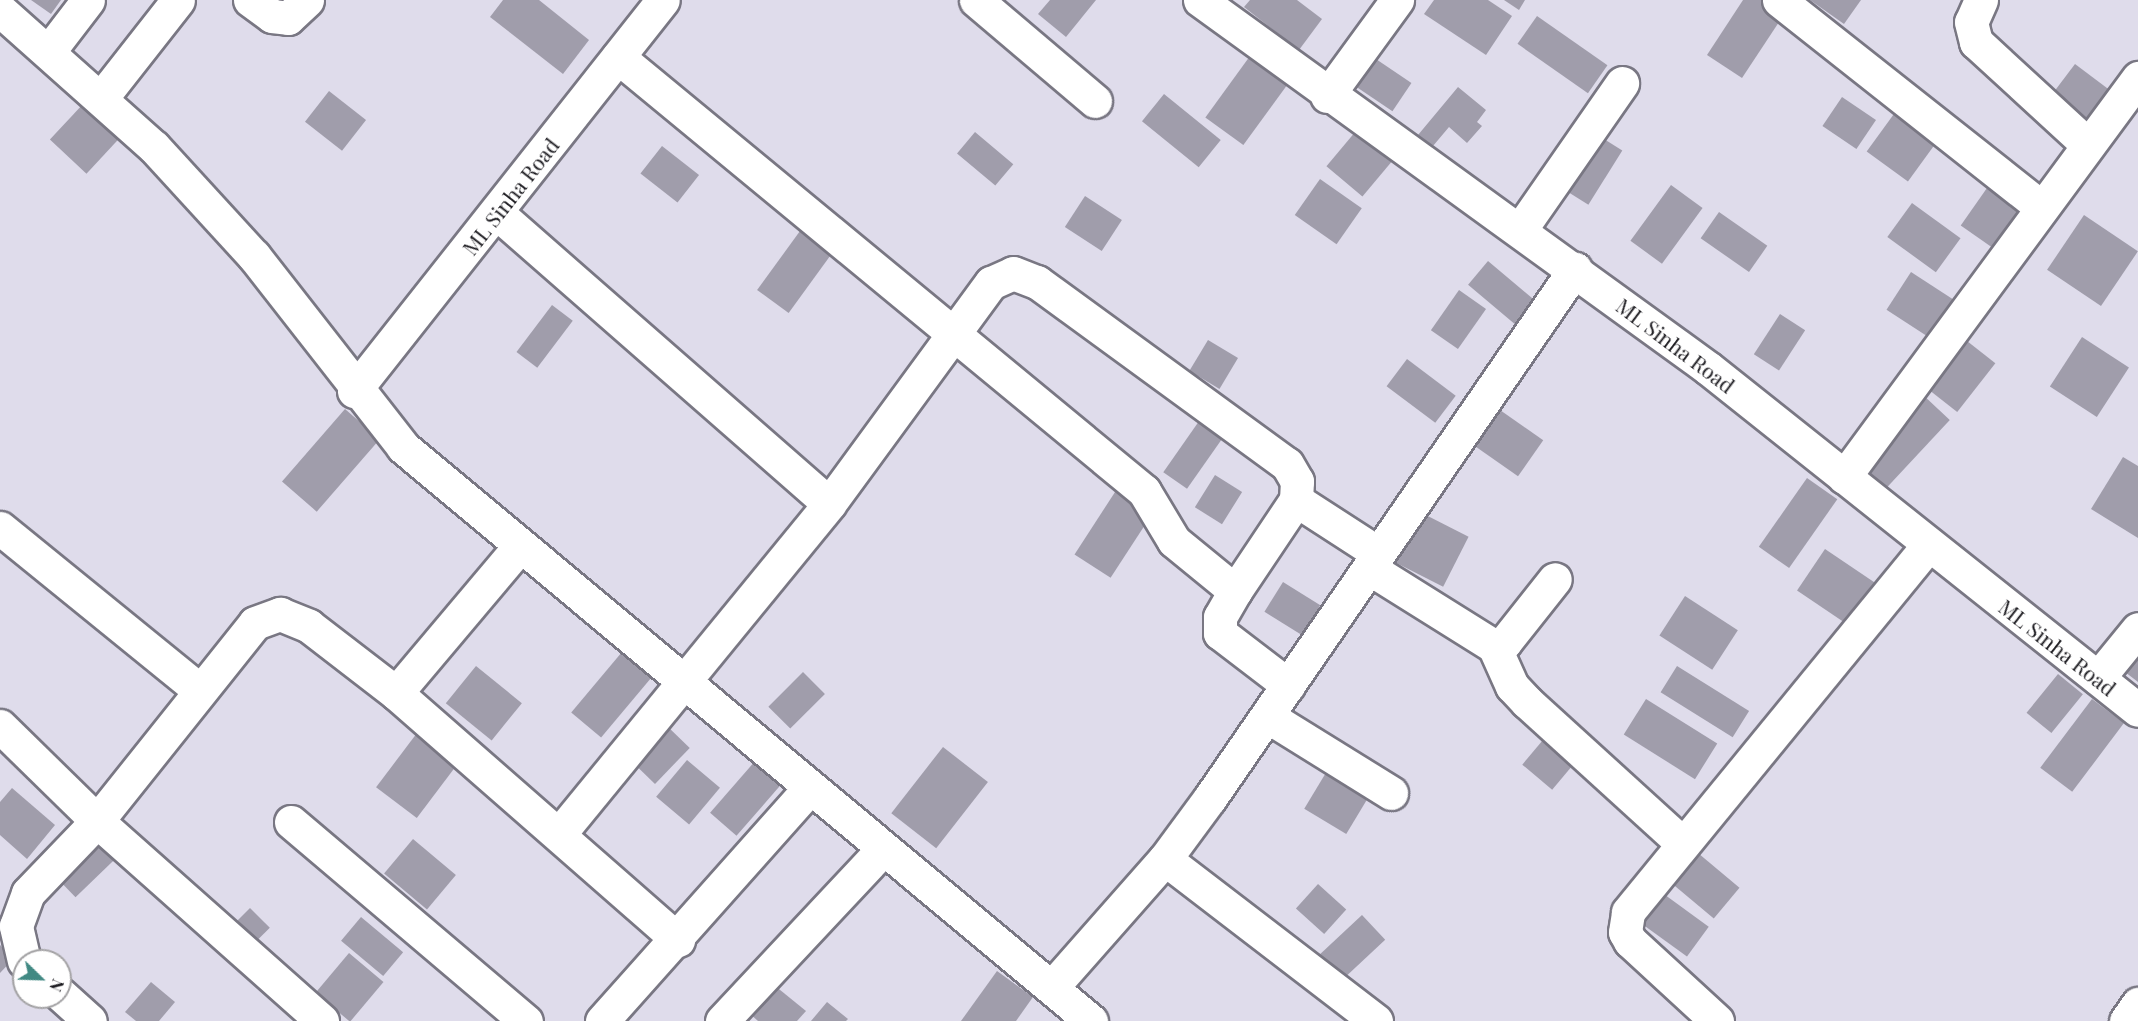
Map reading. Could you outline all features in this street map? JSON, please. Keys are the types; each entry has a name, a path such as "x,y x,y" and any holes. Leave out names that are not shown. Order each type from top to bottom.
{"street":[{"path":"49,51 88,0"},
{"path":"102,97 178,0"},
{"path":"250,0 272,16 288,18 307,0"},
{"name":"ML Sinha Road","path":"354,391 497,213 663,0"},
{"path":"976,0 1095,101"},
{"name":"ML Sinha Road","path":"1200,0 1326,96 1575,269 1844,477 2138,710"},
{"path":"1326,96 1397,0"},
{"path":"1779,0 2042,208"},
{"path":"1981,0 1971,22 1976,42 2088,145"},
{"path":"0,10 102,97 254,256 354,391 403,447 683,686 1091,1021"},
{"path":"618,57 1144,491 1174,542 1235,591"},
{"path":"1844,477 2138,78"},
{"path":"1520,230 1622,82"},
{"path":"497,213 830,504"},
{"path":"1052,987 1165,859 1267,716 1575,269"},
{"path":"560,832 683,686 830,504 991,283 1013,273 1037,282 1287,464 1297,481 1296,500 1220,617 1220,633 1288,685"},
{"path":"1296,500 1374,560 1494,646 1512,686 1527,702 1683,844"},
{"path":"0,528 198,689"},
{"path":"1717,1021 1625,932 1628,912 1929,544"},
{"path":"396,693 519,547"},
{"path":"1494,646 1505,642 1555,579"},
{"path":"21,949 16,926 27,893 97,821 198,689 255,623 280,614 309,626 396,693 560,832 678,940"},
{"path":"2098,678 2138,629"},
{"path":"1267,716 1391,793"},
{"path":"0,726 97,821 322,1021"},
{"path":"602,1021 678,940 809,789"},
{"path":"291,822 526,1021"},
{"path":"722,1021 883,849"},
{"path":"1165,859 1376,1021"},
{"path":"2126,1021 2138,1004"},
{"path":"72,1005 90,1021"}],"building":[{"path":"31,0 61,0 51,14"},
{"path":"503,0 539,0 589,40 563,74 490,17"},
{"path":"1050,0 1096,0 1066,37 1038,14"},
{"path":"1250,0 1297,0 1322,19 1299,50 1244,7"},
{"path":"1434,0 1488,0 1512,16 1486,55 1424,14"},
{"path":"1504,0 1525,0 1519,10"},
{"path":"1743,0 1765,0 1785,13 1742,78 1707,55"},
{"path":"1810,0 1861,0 1844,24"},
{"path":"1537,16 1607,65 1588,93 1517,44"},
{"path":"1370,55 1411,83 1392,111 1351,83"},
{"path":"1250,56 1288,84 1243,145 1205,117"},
{"path":"2075,64 2115,94 2089,128 2049,98"},
{"path":"1458,87 1486,110 1477,122 1482,126 1467,143 1449,127 1433,146 1418,135"},
{"path":"329,91 366,120 342,151 305,122"},
{"path":"1164,94 1221,140 1199,167 1142,121"},
{"path":"1842,97 1876,120 1856,149 1822,126"},
{"path":"84,103 121,137 86,174 50,140"},
{"path":"1899,107 1940,137 1908,181 1867,151"},
{"path":"1356,131 1392,161 1362,196 1326,166"},
{"path":"975,132 1013,164 995,186 957,153"},
{"path":"1596,134 1622,150 1588,205 1562,188"},
{"path":"662,146 699,175 677,203 640,174"},
{"path":"1994,178 2031,204 1998,251 1961,226"},
{"path":"1320,179 1362,208 1337,244 1295,215"},
{"path":"1671,185 1703,208 1662,264 1630,241"},
{"path":"1085,196 1122,220 1102,251 1065,227"},
{"path":"1912,203 1961,238 1936,272 1887,237"},
{"path":"1719,212 1767,246 1749,272 1701,238"},
{"path":"2084,215 2138,251 2101,306 2047,270"},
{"path":"800,231 832,254 789,313 757,290"},
{"path":"1488,261 1537,302 1517,326 1468,285"},
{"path":"1911,272 1953,299 1928,337 1886,310"},
{"path":"1459,290 1486,309 1458,349 1431,330"},
{"path":"552,305 573,321 537,368 516,352"},
{"path":"1780,314 1805,330 1779,371 1754,354"},
{"path":"2082,337 2129,367 2097,417 2050,386"},
{"path":"1208,340 1238,358 1219,389 1189,371"},
{"path":"1967,341 1995,363 1957,412 1929,390"},
{"path":"1407,359 1456,396 1435,423 1387,386"},
{"path":"1922,394 1950,420 1886,489 1858,463"},
{"path":"1490,403 1543,440 1518,476 1465,439"},
{"path":"345,409 380,439 317,512 282,481"},
{"path":"1204,414 1228,431 1187,489 1163,472"},
{"path":"2123,457 2138,466 2138,538 2091,509"},
{"path":"1215,475 1242,492 1222,524 1195,507"},
{"path":"1807,478 1837,499 1789,568 1759,547"},
{"path":"1117,489 1153,512 1111,578 1075,554"},
{"path":"1416,510 1469,537 1443,587 1391,560"},
{"path":"1825,549 1877,584 1849,626 1797,590"},
{"path":"1283,582 1320,605 1302,635 1264,612"},
{"path":"1685,596 1738,630 1712,670 1659,635"},
{"path":"622,652 652,677 601,738 571,713"},
{"path":"2138,655 2138,682 2125,672"},
{"path":"476,666 522,703 492,740 446,703"},
{"path":"1677,666 1749,711 1733,737 1661,692"},
{"path":"803,672 825,694 790,729 768,707"},
{"path":"2058,674 2083,694 2051,733 2027,713"},
{"path":"1646,699 1717,744 1695,779 1624,735"},
{"path":"2092,699 2124,723 2072,792 2040,768"},
{"path":"666,725 690,748 655,784 631,761"},
{"path":"417,733 458,764 417,818 376,787"},
{"path":"1548,734 1578,759 1552,790 1522,765"},
{"path":"943,747 988,782 936,848 891,813"},
{"path":"687,760 720,788 689,824 656,797"},
{"path":"756,760 782,783 736,836 710,813"},
{"path":"1330,766 1372,791 1346,834 1304,809"},
{"path":"12,788 55,825 27,859 0,835 0,802"},
{"path":"95,834 117,857 76,897 53,874"},
{"path":"413,839 456,875 427,909 384,873"},
{"path":"1692,848 1739,888 1714,918 1666,879"},
{"path":"1318,884 1346,909 1324,934 1296,909"},
{"path":"1661,892 1709,927 1687,957 1639,922"},
{"path":"250,908 270,928 254,944 234,924"},
{"path":"1362,915 1385,940 1341,981 1318,956"},
{"path":"361,917 403,952 383,976 341,941"},
{"path":"0,945 12,956 12,960 0,973"},
{"path":"349,953 383,982 351,1021 316,993"},
{"path":"997,971 1033,997 1016,1021 961,1021"},
{"path":"151,982 175,1002 159,1021 136,1021 125,1012"},
{"path":"774,985 806,1011 797,1021 758,1021 749,1013"},
{"path":"827,1002 848,1019 846,1021 811,1021"}]}
